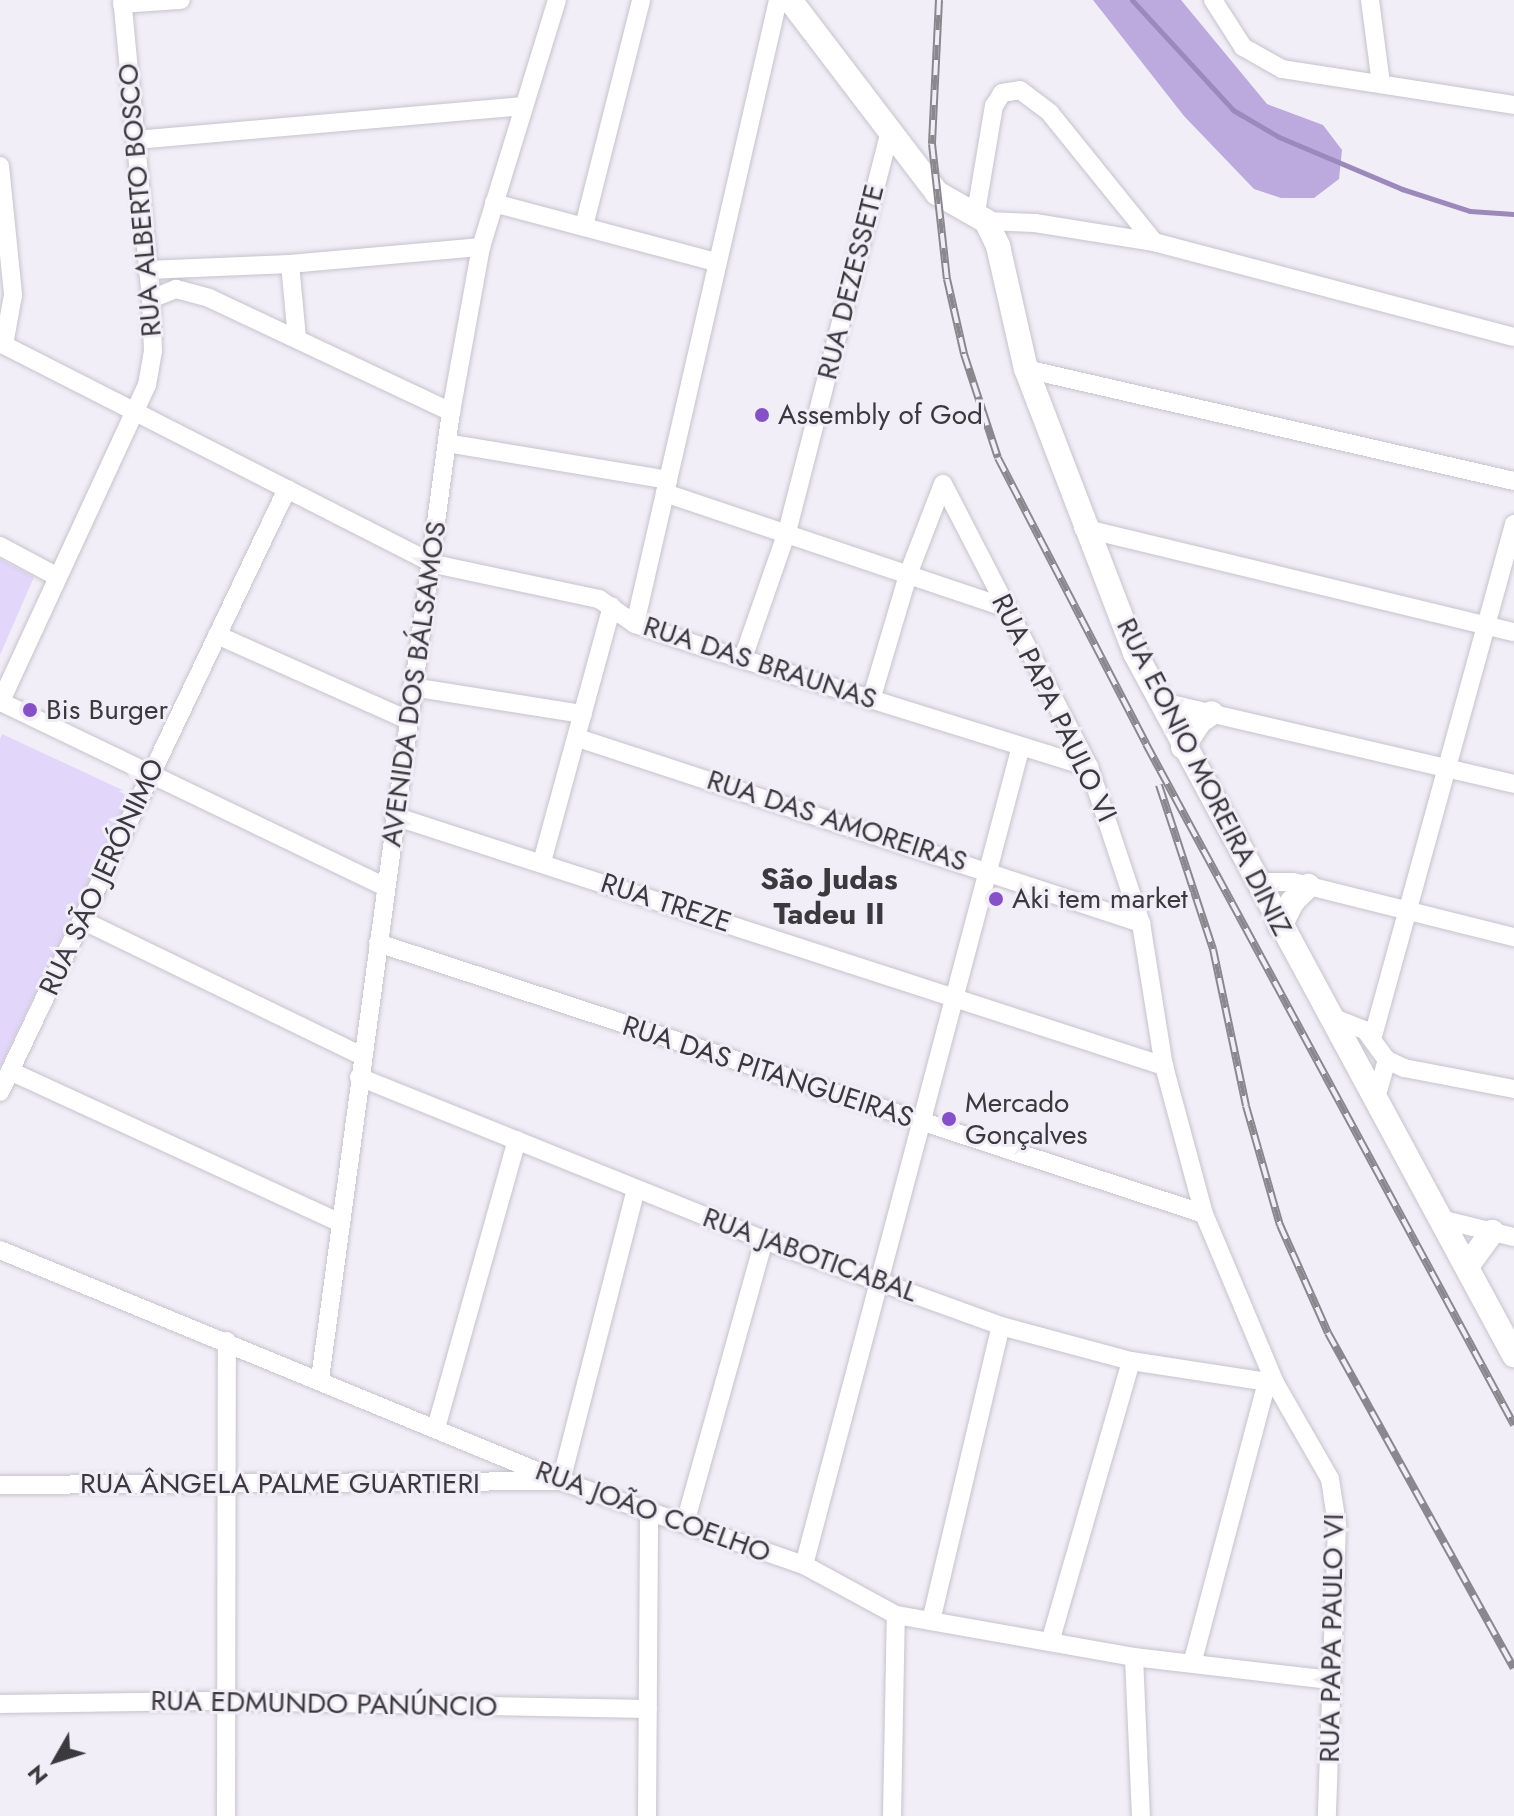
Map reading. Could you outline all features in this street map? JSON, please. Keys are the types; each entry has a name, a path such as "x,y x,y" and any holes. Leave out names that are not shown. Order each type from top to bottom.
{"main road":[{"path":"790,0 889,135 937,193 981,216"},
{"name":"RUA EONIO MOREIRA DINIZ","path":"981,216 998,246 1026,369 1083,528 1158,701 1332,1017 1388,1075 1444,1220 1514,1355"},
{"path":"1183,747 1200,721 1212,713"},
{"path":"1280,926 1292,902 1308,886"},
{"path":"1468,1265 1503,1235"}],"street":[{"path":"122,2 181,0"},
{"name":"AVENIDA DOS BÁLSAMOS","path":"320,1379 412,687 434,564 451,412 481,247 557,0"},
{"path":"584,226 641,0"},
{"path":"635,624 715,262 778,0"},
{"path":"1213,0 1232,35 1264,62 1514,105"},
{"path":"1370,0 1381,83"},
{"name":"RUA ALBERTO BOSCO","path":"0,703 56,576 136,415 153,351 151,299 122,2"},
{"path":"1154,242 1050,113 1020,90 1002,93 994,106 981,216 1154,242 1514,337"},
{"path":"136,140 524,106"},
{"name":"RUA DEZESSETE","path":"743,658 787,532 889,135"},
{"path":"0,166 13,295 2,344"},
{"path":"494,203 715,262"},
{"path":"147,270 290,264 481,247"},
{"path":"290,264 297,338"},
{"path":"209,298 205,288 211,267"},
{"path":"151,299 176,289 209,298 451,412"},
{"name":"RUA DAS BRAUNAS","path":"2,344 136,415 434,564 599,599 635,624 1089,767"},
{"path":"1026,369 1514,481"},
{"path":"447,443 666,486 787,532 1007,608"},
{"name":"RUA PAPA PAULO VI","path":"909,572 943,484 1089,767 1141,923 1164,1066 1204,1214 1271,1382 1330,1479 1335,1501 1327,1816"},
{"name":"RUA SÃO JERÓNIMO","path":"0,1092 287,489"},
{"path":"1367,1032 1409,909 1451,767 1485,625 1514,524"},
{"path":"1083,528 1514,632"},
{"path":"0,546 56,576"},
{"path":"871,700 909,572"},
{"path":"542,862 612,606"},
{"path":"217,635 408,720"},
{"path":"412,687 583,714"},
{"path":"1158,701 1514,784"},
{"path":"0,703 385,887"},
{"name":"RUA DAS AMOREIRAS","path":"578,738 987,869 1141,923"},
{"path":"804,1565 1021,746"},
{"name":"RUA TREZE","path":"394,816 1164,1066"},
{"path":"1256,882 1308,886 1514,937"},
{"path":"82,920 362,1056"},
{"name":"RUA DAS PITANGUEIRAS","path":"378,943 1204,1214"},
{"path":"1332,1017 1367,1032 1388,1075 1514,1089"},
{"path":"10,1071 340,1223"},
{"name":"RUA JABOTICABAL","path":"359,1077 764,1240 1001,1326 1131,1361 1271,1382"},
{"path":"436,1428 517,1140"},
{"path":"561,1481 636,1189"},
{"path":"1444,1220 1503,1235"},
{"path":"685,1523 764,1240"},
{"name":"RUA JOÃO COELHO","path":"0,1250 320,1379 561,1481 804,1565 896,1615 1134,1657 1193,1660 1330,1680"},
{"path":"931,1621 1001,1326"},
{"path":"226,1816 227,1341"},
{"path":"1050,1642 1131,1361"},
{"path":"1193,1660 1271,1382"},
{"name":"RUA ÂNGELA PALME GUARTIERI","path":"0,1485 227,1486 561,1481"},
{"path":"647,1816 649,1511"},
{"path":"892,1816 896,1615"},
{"path":"1134,1657 1141,1816"},
{"name":"RUA EDMUNDO PANÚNCIO","path":"0,1704 226,1701 648,1709"}],"shaded area":[{"path":"1093,0 1181,0 1267,104 1323,125 1342,150 1339,179 1314,198 1281,198 1254,189 1184,116"},
{"path":"0,559 34,577 0,655"},
{"path":"2,734 131,794 0,1067 0,739"}],"waterway":[{"path":"1132,0 1233,110 1279,137 1402,189 1470,211 1514,214"}],"railway":[{"path":"939,0 932,144 947,279 964,354 998,458 1146,744 1514,1425"},
{"path":"1159,785 1213,949 1246,1106 1280,1225 1328,1333 1514,1668"}],"place":[{"name":"Assembly of God","path":"762,415"},
{"name":"Bis Burger","path":"30,710"},
{"name":"Aki tem market","path":"996,899"},
{"name":"Mercado Gonçalves","path":"949,1119"}],"district":[{"name":"São Judas Tadeu II","path":"829,896"}]}
